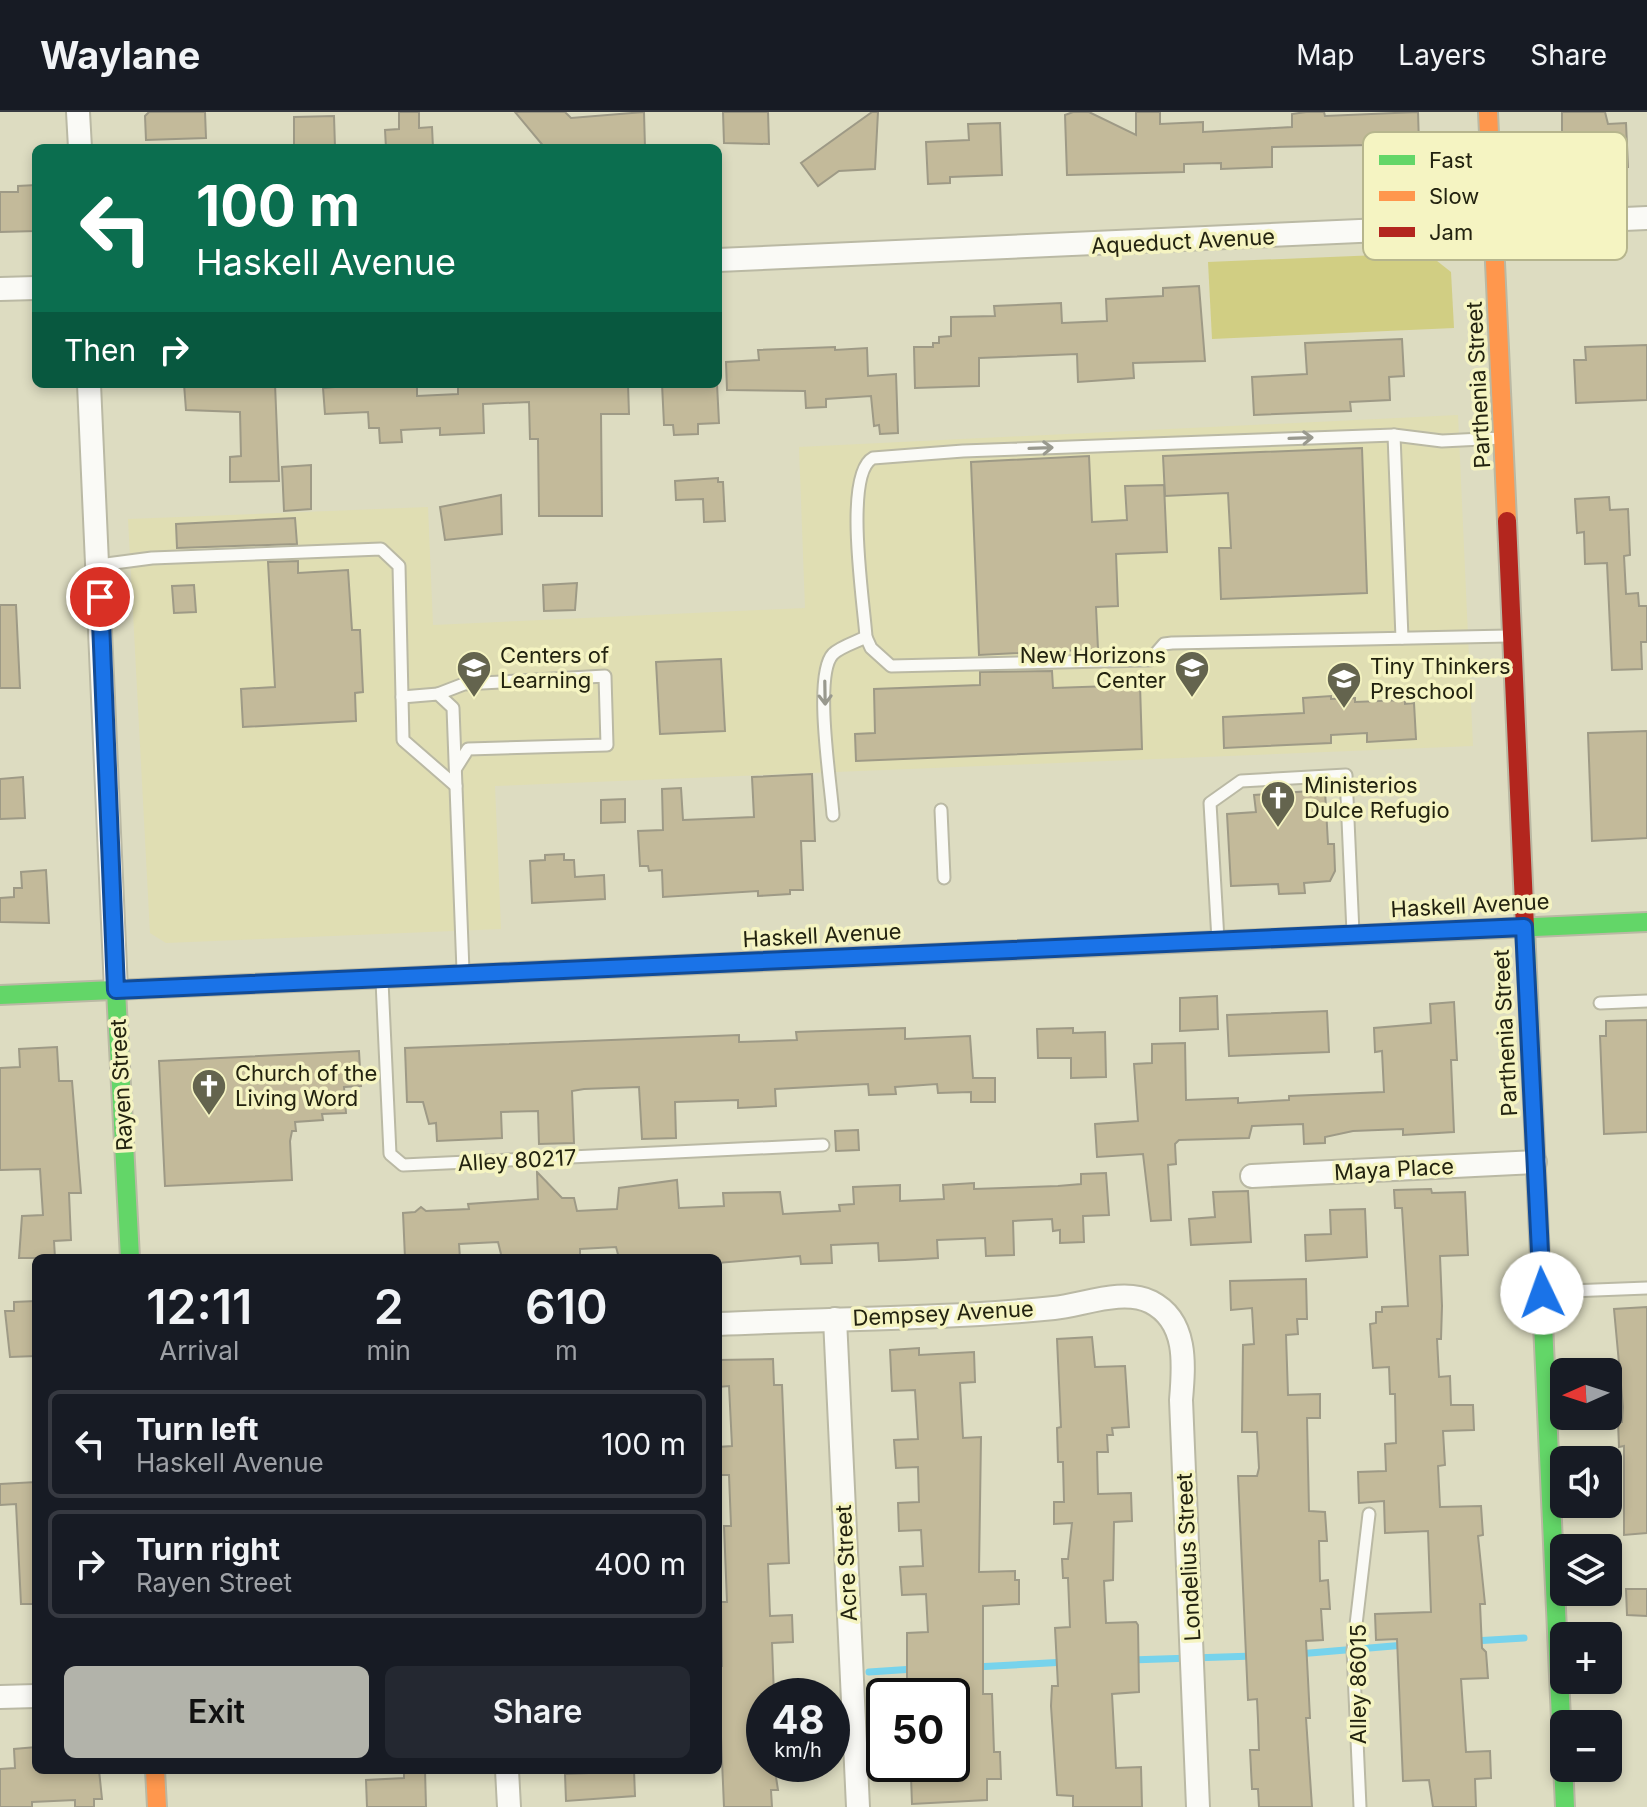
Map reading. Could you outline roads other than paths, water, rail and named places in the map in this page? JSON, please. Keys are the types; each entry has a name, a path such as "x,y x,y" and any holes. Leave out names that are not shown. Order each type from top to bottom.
{"main road":[{"name":"Parthenia Street","path":"1488,112 1489,132"},
{"name":"Parthenia Street","path":"1497,260 1565,1807"},
{"name":"Haskell Avenue","path":"0,995 1647,922"},
{"name":"Rayen Street","path":"116,990 130,1254"},
{"path":"155,1774 157,1807"}],"street":[{"path":"78,112 80,144"},
{"name":"Aqueduct Avenue","path":"1627,219 1647,218"},
{"name":"Aqueduct Avenue","path":"722,260 1363,233"},
{"path":"0,289 32,288"},
{"name":"Rayen Street","path":"89,388 116,990"},
{"name":"Maya Place","path":"1252,1176 1535,1162"},
{"name":"Dempsey Avenue","path":"722,1324 1056,1308 1116,1298 1147,1300 1165,1311"},
{"name":"Londelius Street","path":"1165,1311 1176,1329 1183,1350 1181,1400 1198,1807"},
{"name":"Acre Street","path":"835,1319 858,1807"},
{"path":"0,1697 32,1696"},
{"path":"507,1774 509,1807"}],"lane":[{"path":"1505,438 1442,441 1394,435 963,451 873,458 867,461 857,485 857,500 866,637 880,659 891,666 1150,660 1164,644 1172,643 1513,636"},
{"path":"1394,435 1402,638"},
{"path":"99,565 152,558 381,549 399,566 403,740 456,786"},
{"path":"833,815 824,687 827,664 834,653 866,637"},
{"path":"402,697 438,694 464,684 605,676 607,745 468,749 455,769"},
{"path":"438,694 453,708 463,976"},
{"path":"1218,941 1210,803 1241,781 1346,775 1353,935"},
{"path":"941,810 944,878"},
{"name":"Alley 80217","path":"382,980 390,1154 403,1165 823,1145"},
{"path":"1600,1003 1647,1001"},
{"path":"1542,1293 1647,1288"},
{"name":"Alley 86015","path":"1360,1807 1353,1650 1369,1514"}],"waterway":[{"path":"1474,1641 1524,1638"},
{"path":"1298,1654 1405,1645"},
{"path":"1130,1660 1254,1656"},
{"path":"975,1667 1066,1662"},
{"path":"869,1672 914,1669"}],"place":[{"name":"Centers of Learning","path":"474,699"},
{"name":"New Horizons Center","path":"1192,699"},
{"name":"Tiny Thinkers Preschool","path":"1344,710"},
{"name":"Ministerios Dulce Refugio","path":"1278,829"},
{"name":"Church of the Living Word","path":"209,1117"}]}
